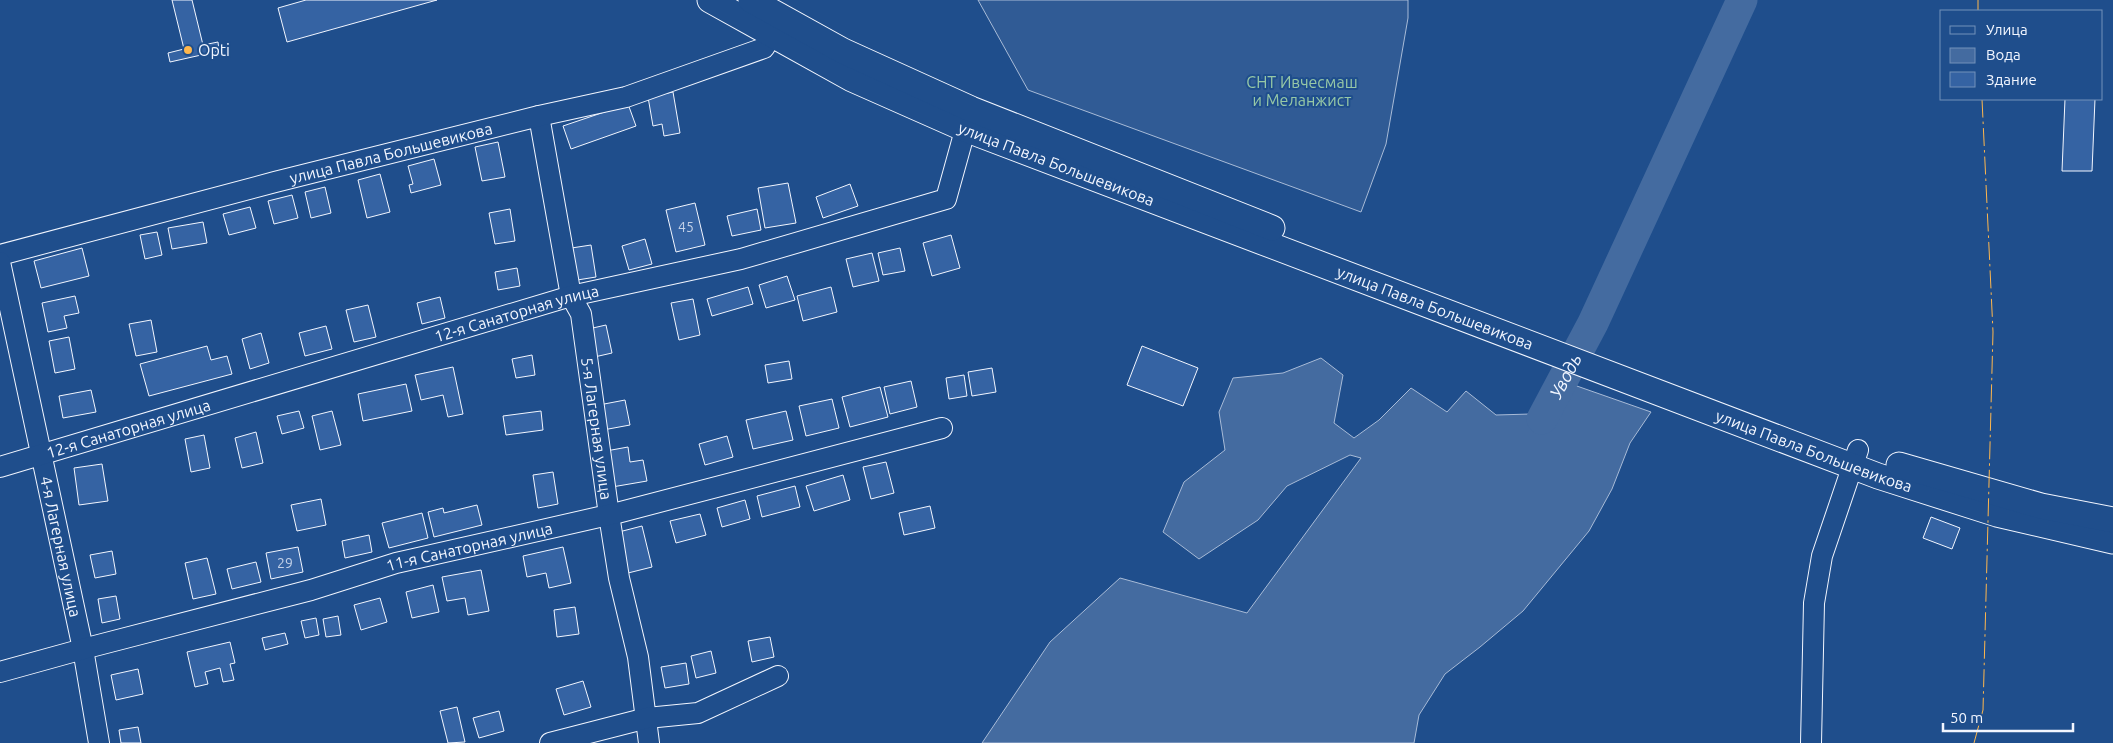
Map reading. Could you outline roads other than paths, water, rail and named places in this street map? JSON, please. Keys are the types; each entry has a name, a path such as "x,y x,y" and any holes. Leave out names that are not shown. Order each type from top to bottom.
{"main road":[{"name":"улица Павла Большевикова","path":"710,0 852,79 968,119 1516,332 1856,458 1998,514 2113,541"},
{"name":"улица Павла Большевикова","path":"751,0 968,119"},
{"name":"улица Павла Большевикова","path":"1856,458 1896,464 2041,506 2113,520"}],"street":[{"name":"улица Павла Большевикова","path":"0,255 275,182 539,116 626,97 764,48 772,34"},
{"name":"5-я Лагерная улица","path":"539,116 571,296 581,314 609,515 619,578 638,657 649,743"},
{"name":"12-я Санаторная улица","path":"0,467 42,456 571,296 741,259 946,199 968,119"},
{"name":"4-я Лагерная улица","path":"0,262 83,649 99,743"},
{"name":"11-я Санаторная улица","path":"0,672 311,590 396,563 609,515 942,428"},
{"path":"1811,743 1814,603 1822,556 1856,458"},
{"path":"550,743 647,718 698,713 778,676"}],"water":[{"path":"1321,358 1343,375 1334,423 1354,438 1379,420 1411,388 1447,412 1466,391 1496,415 1531,414 1554,378 1651,412 1630,443 1612,489 1589,531 1523,611 1445,674 1419,715 1414,743 982,743 1050,642 1120,578 1247,613 1361,458 1350,455 1287,486 1258,520 1199,559 1163,532 1184,482 1225,450 1219,412 1233,378 1283,373"}],"waterway":[{"name":"Уводь","path":"1542,419 1593,323 1742,0"}],"place":[{"name":"Opti","path":"188,50"}],"park label":[{"name":"СНТ Ивчесмаш и Меланжист","path":"1302,91"}]}
